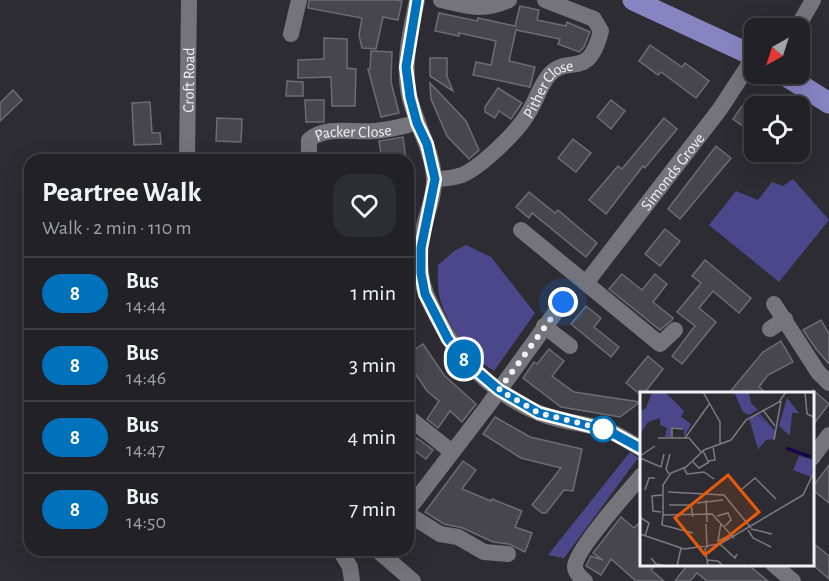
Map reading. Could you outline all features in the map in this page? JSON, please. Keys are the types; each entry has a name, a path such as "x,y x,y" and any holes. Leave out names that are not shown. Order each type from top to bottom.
{"main road":[{"path":"633,0 744,51"},
{"path":"799,84 829,103"}],"street":[{"name":"Croft Road","path":"187,154 189,0"},
{"path":"291,34 299,0"},
{"path":"417,0 406,67 410,97 417,123 427,144 435,179 414,273 448,339 465,361 499,390 539,413 609,431 640,448"},
{"path":"441,0 487,8 509,0"},
{"name":"Pither Close","path":"435,179 463,174 482,161 519,127 528,114 541,85 552,72 563,67 579,65 591,58 601,31 594,19 545,0"},
{"path":"803,18 813,0"},
{"name":"Simonds Grove","path":"586,283 720,109 744,72"},
{"name":"Packer Close","path":"309,154 309,140 315,135 327,132 375,131 417,123"},
{"path":"521,230 660,344 675,330"},
{"path":"414,504 563,302"},
{"path":"774,304 818,372 829,383"},
{"path":"770,329 785,320"},
{"path":"544,326 570,346"},
{"path":"414,422 452,452"},
{"path":"814,457 829,435"},
{"path":"585,581 578,576 575,566 578,556 640,477"},
{"path":"414,516 440,534 458,537 483,552 508,554"},
{"path":"344,556 350,567 352,581"},
{"path":"384,556 413,581"},
{"path":"775,566 793,581"}],"shaded area":[{"path":"793,179 829,220 779,282 709,225 736,191 758,200 772,182 783,186"},
{"path":"466,245 491,257 535,313 494,371 476,357 461,340 448,320 439,295 438,265 454,251"},
{"path":"630,452 638,458 564,558 548,555"}],"building":[{"path":"309,0 402,1 398,20 383,17 376,49 362,48 359,35 362,18 308,8"},
{"path":"520,6 539,10 537,20 566,26 567,22 590,32 584,47 579,52 558,44 560,39 516,30 509,61 535,67 530,87 473,75 476,62 491,65 496,41 459,33 459,36 435,31 439,13 515,26"},
{"path":"324,38 347,39 347,68 356,69 355,106 332,106 331,77 298,78 298,60 324,59"},
{"path":"650,45 682,67 685,63 709,81 696,98 661,72 658,75 639,61"},
{"path":"371,51 392,52 391,82 399,113 381,117 368,69 370,69"},
{"path":"430,58 447,58 446,74 453,91 430,76"},
{"path":"287,81 303,82 303,96 286,96"},
{"path":"430,83 466,121 479,150 469,159 447,136 431,99"},
{"path":"498,88 522,103 511,119 499,111 495,118 485,112 485,107"},
{"path":"13,90 22,100 0,121 0,103"},
{"path":"305,100 324,100 324,122 306,122"},
{"path":"611,100 625,111 611,129 597,117"},
{"path":"150,102 152,133 160,133 161,144 134,145 132,103"},
{"path":"742,106 744,107 744,127 733,119"},
{"path":"217,118 242,119 241,142 216,141"},
{"path":"664,118 677,129 645,168 643,166 606,214 589,200 618,166 622,169"},
{"path":"403,137 405,154 381,154 379,141"},
{"path":"573,139 591,153 576,172 558,158"},
{"path":"716,146 731,158 680,219 668,209"},
{"path":"529,192 555,213 558,210 597,243 586,257 532,213 529,218 516,207"},
{"path":"665,229 680,241 660,266 645,254"},
{"path":"705,260 751,298 739,313 713,291 699,308 716,322 682,364 672,356 695,326 677,312 701,283 692,276"},
{"path":"622,274 642,290 655,274 667,284 653,302 673,318 672,320 660,330 609,289"},
{"path":"586,306 601,318 594,327 619,347 611,357 571,324"},
{"path":"821,320 829,334 829,364 803,330"},
{"path":"781,341 793,362 768,375 759,387 765,392 730,392 763,352"},
{"path":"423,344 444,375 476,404 462,422 450,411 438,428 427,419 439,401 427,391 414,372 414,350"},
{"path":"549,349 564,361 552,376 574,392 640,402 620,417 561,407 523,378 534,362 537,364"},
{"path":"648,356 663,369 645,392 640,392 640,394 626,383"},
{"path":"813,390 829,404 814,424 814,392"},
{"path":"495,417 530,437 582,449 573,491 564,490 546,513 542,513 532,505 561,468 521,458 483,434"},
{"path":"417,438 433,450 426,459 414,450 414,442"},
{"path":"463,461 476,470 462,489 522,511 515,527 532,533 525,552 509,544 493,542 463,528 444,524 425,512"},
{"path":"829,465 829,503 814,491 814,485"},
{"path":"621,517 634,528 640,522 640,566 654,566 651,570 664,581 636,581 611,559 601,575 586,566 591,556 603,560 593,553"},
{"path":"814,544 829,556 829,579 814,566"},
{"path":"686,566 749,566 768,581 707,581 697,573 690,581 675,581"}],"bus line":[{"name":"8","path":"417,0 406,67 410,97 417,123 427,144 435,179 421,248 421,273 425,294 448,339 465,361 499,390 539,413 609,431 640,448"}],"route":[{"path":"563,302 499,390 539,413 603,429"}]}
